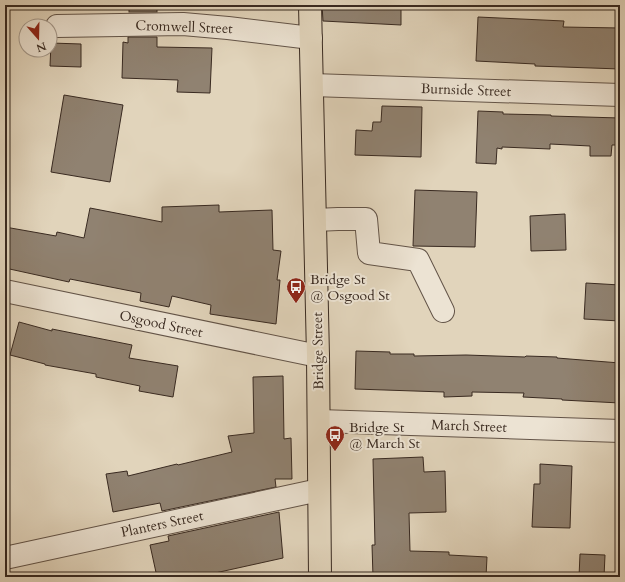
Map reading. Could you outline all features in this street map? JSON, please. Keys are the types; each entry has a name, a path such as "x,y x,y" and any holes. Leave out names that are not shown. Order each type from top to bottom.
{"highway":[{"name":"Bridge Street","path":"310,5 318,356 320,577"}],"street":[{"name":"Cromwell Street","path":"58,26 184,24 311,38"},
{"name":"Burnside Street","path":"312,85 620,95"},
{"path":"315,220 366,219 368,253 418,260 442,311"},
{"name":"Osgood Street","path":"5,292 318,356"},
{"name":"March Street","path":"319,421 620,431"},
{"name":"Planters Street","path":"5,558 319,490"}],"building":[{"path":"129,5 157,5 157,12 129,12"},
{"path":"322,5 401,5 401,25 323,21"},
{"path":"478,17 564,21 563,27 620,28 620,69 535,66 535,64 476,61"},
{"path":"128,37 157,37 157,47 212,48 210,93 177,92 178,80 122,78 123,42 128,43"},
{"path":"58,43 81,44 81,67 50,66 50,58 58,58"},
{"path":"64,95 123,105 110,182 51,172"},
{"path":"382,106 422,107 421,157 355,155 356,130 372,131 373,122 381,122"},
{"path":"478,111 503,112 503,114 620,118 620,145 612,145 611,156 590,156 590,146 550,144 550,149 502,147 502,149 497,148 496,164 476,163"},
{"path":"415,190 477,192 475,247 413,246"},
{"path":"219,205 219,212 272,210 273,250 281,251 277,280 280,280 276,324 210,314 211,305 172,296 169,307 140,301 141,293 70,279 69,282 5,268 5,227 56,236 57,232 84,238 90,208 162,222 162,207"},
{"path":"565,214 566,250 531,251 530,216"},
{"path":"586,283 620,285 620,321 584,319"},
{"path":"19,322 52,331 52,329 132,345 129,358 178,366 173,397 139,391 140,386 96,377 96,374 45,365 10,355"},
{"path":"356,351 390,352 390,354 414,354 414,356 466,355 557,357 620,363 620,403 523,397 524,393 472,392 472,396 444,397 444,392 355,389"},
{"path":"283,376 284,439 291,438 292,479 275,479 276,487 162,511 160,503 113,512 106,474 127,471 128,476 232,452 228,436 254,433 253,377"},
{"path":"423,457 424,472 445,471 446,512 409,513 410,551 449,552 449,555 487,557 486,577 373,577 372,545 375,545 373,459"},
{"path":"540,464 572,466 570,528 532,527 534,484 540,484"},
{"path":"279,512 283,558 197,577 157,577 150,545 169,541 168,536"},
{"path":"580,554 605,555 604,577 579,577"}],"place":[{"name":"Bridge St @ Osgood St","path":"296,304"},
{"name":"Bridge St @ March St","path":"335,452"}]}
